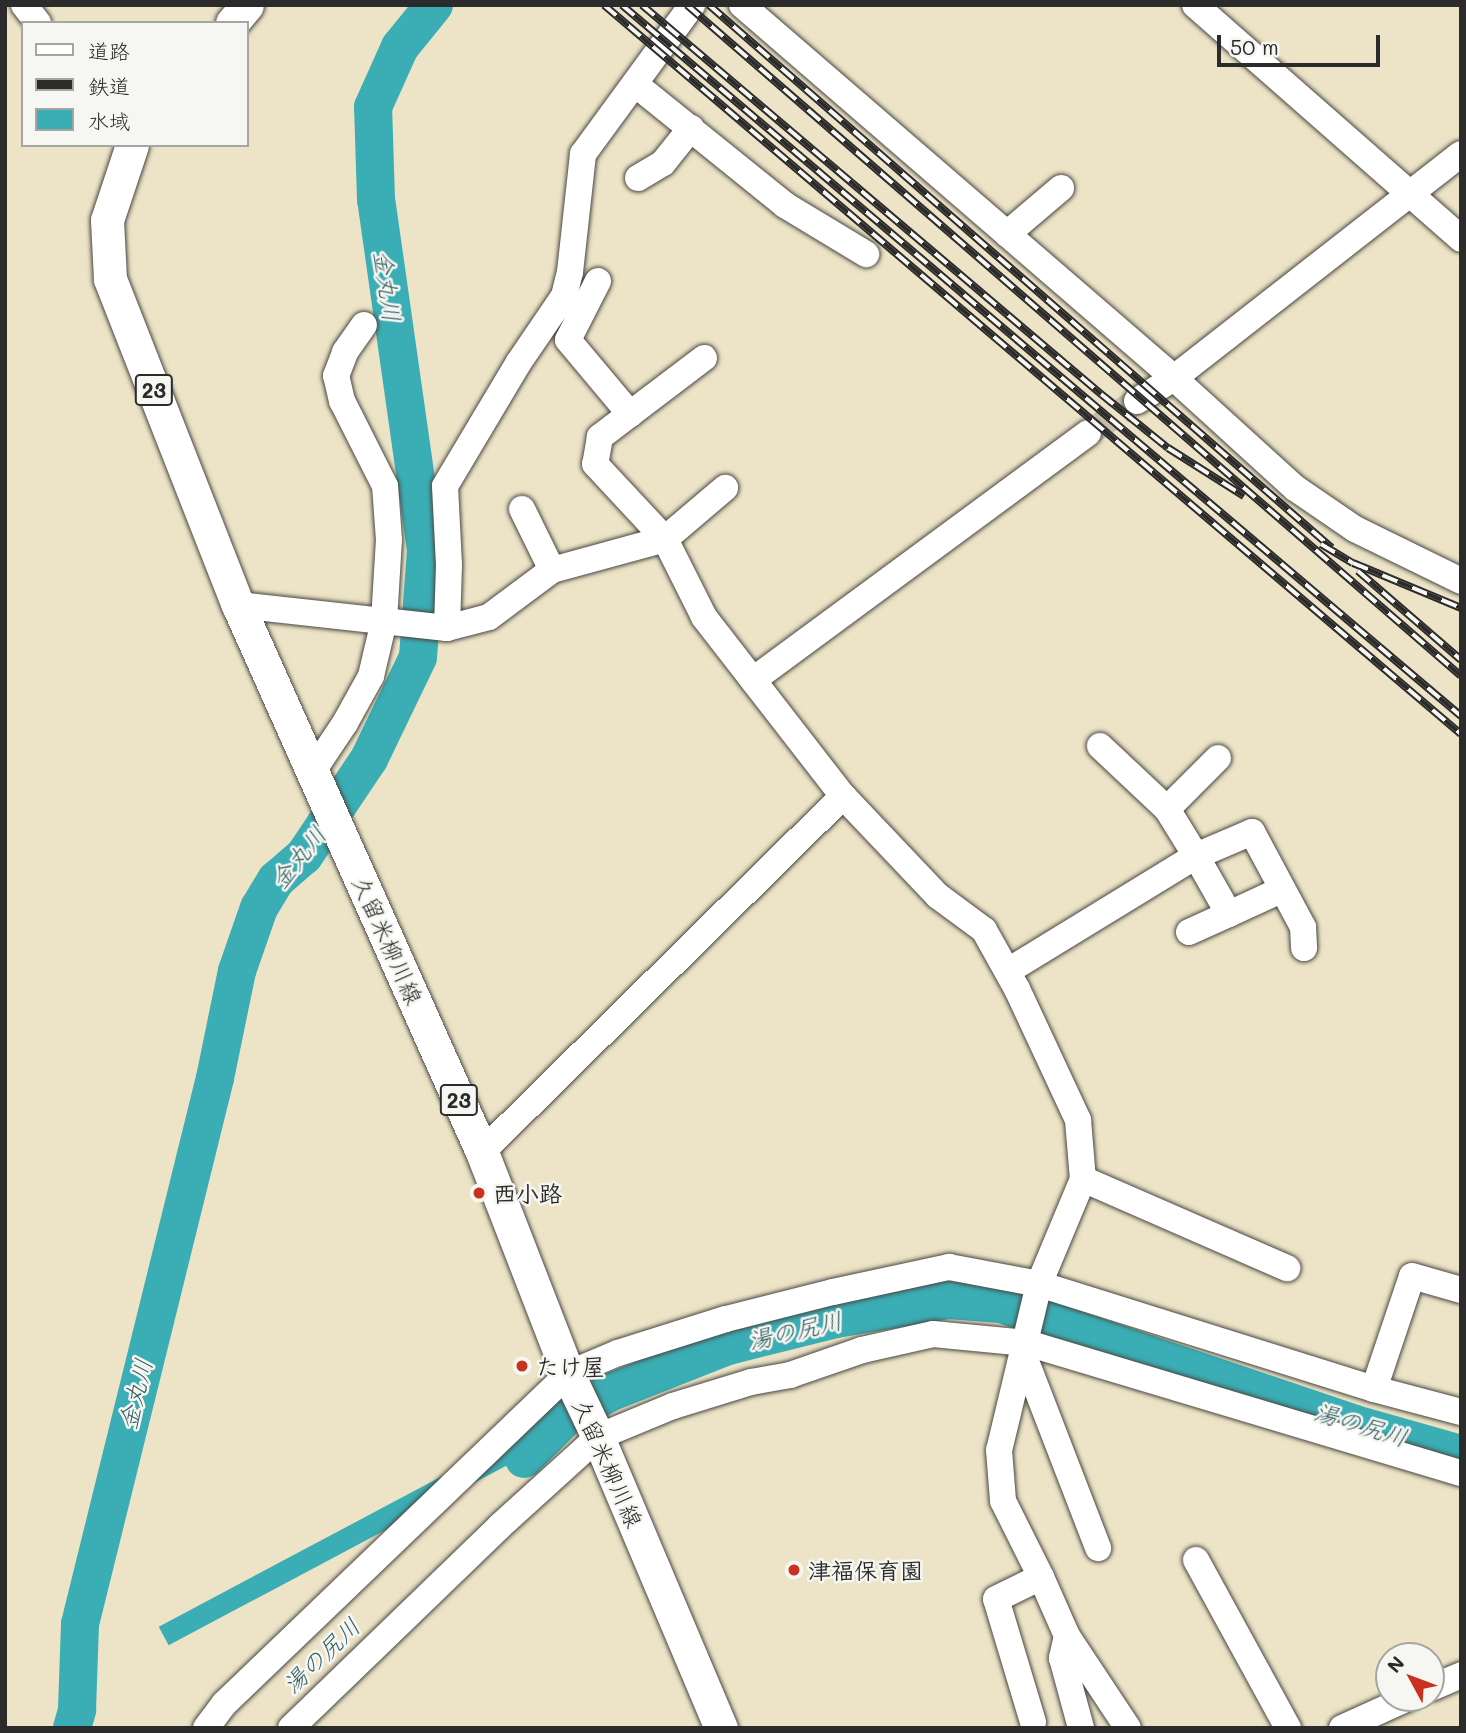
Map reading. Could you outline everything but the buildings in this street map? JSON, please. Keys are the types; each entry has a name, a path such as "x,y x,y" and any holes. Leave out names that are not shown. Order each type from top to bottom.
{"main road":[{"path":"234,21 247,5"},
{"name":"久留米柳川線","path":"131,147 107,220 110,279 238,605 482,1152 569,1376 593,1426 720,1728"}],"street":[{"path":"24,5 36,21"},
{"path":"447,628 449,565 446,486 519,362 564,296 570,272 583,154 692,5"},
{"path":"743,5 1174,378 1295,488 1354,530 1461,581"},
{"path":"1195,5 1461,239"},
{"path":"635,84 785,205 866,254"},
{"path":"638,178 663,163 691,128"},
{"path":"1137,401 1174,378 1461,155"},
{"path":"1007,234 1061,188"},
{"path":"598,281 568,340 630,414"},
{"path":"312,769 345,723 371,676 384,621 389,540 385,486 342,401 336,376 345,352 365,325"},
{"path":"704,358 600,437 595,464 665,539 704,617 843,796 938,896 984,930 1009,971 1078,1120 1083,1180 1039,1284 999,1450 1003,1501 1067,1636 1128,1728"},
{"path":"753,680 1088,433"},
{"path":"238,605 447,628 489,617 552,570 665,539 725,488"},
{"path":"522,509 552,570"},
{"path":"1100,746 1167,809 1229,914"},
{"path":"1167,809 1218,758"},
{"path":"482,1152 843,796"},
{"path":"1009,971 1196,856 1252,832 1303,927 1304,947"},
{"path":"1189,932 1282,890"},
{"path":"1083,1180 1287,1268"},
{"path":"206,1728 224,1703 569,1376 618,1353 726,1319 949,1267 1039,1284 1374,1389 1461,1412"},
{"path":"1374,1389 1412,1276 1461,1290"},
{"path":"291,1728 500,1526 593,1426 673,1406 751,1382 790,1375 862,1350 933,1334 1025,1349 1461,1473"},
{"path":"1025,1349 1098,1548"},
{"path":"1196,1560 1288,1728"},
{"path":"1034,1722 996,1599 1041,1577"},
{"path":"1067,1636 1062,1658 1081,1728"},
{"path":"1342,1728 1377,1712"}],"water":[{"path":"557,1415 567,1434 169,1645 159,1627"}],"waterway":[{"name":"金丸川","path":"72,1728 77,1710 80,1624 215,1078 237,971 259,908 276,880 304,856 369,759 418,657 426,550 376,200 373,107 400,47 434,5"},
{"name":"湯の尻川","path":"524,1459 566,1417 611,1392 728,1346 836,1319 948,1300 1001,1304 1355,1424 1461,1454"}],"tunnel":[{"path":"1088,433 1137,401"}],"railway":[{"path":"604,5 1461,734"},
{"path":"622,5 1461,716"},
{"path":"642,5 1101,394 1168,448 1244,496"},
{"path":"687,5 1461,676"},
{"path":"709,5 1332,548"},
{"path":"1321,544 1353,563 1461,608"},
{"path":"1358,571 1461,660"}],"place":[{"name":"西小路","path":"479,1193"},
{"name":"たけ屋","path":"522,1366"},
{"name":"津福保育園","path":"794,1570"}]}
